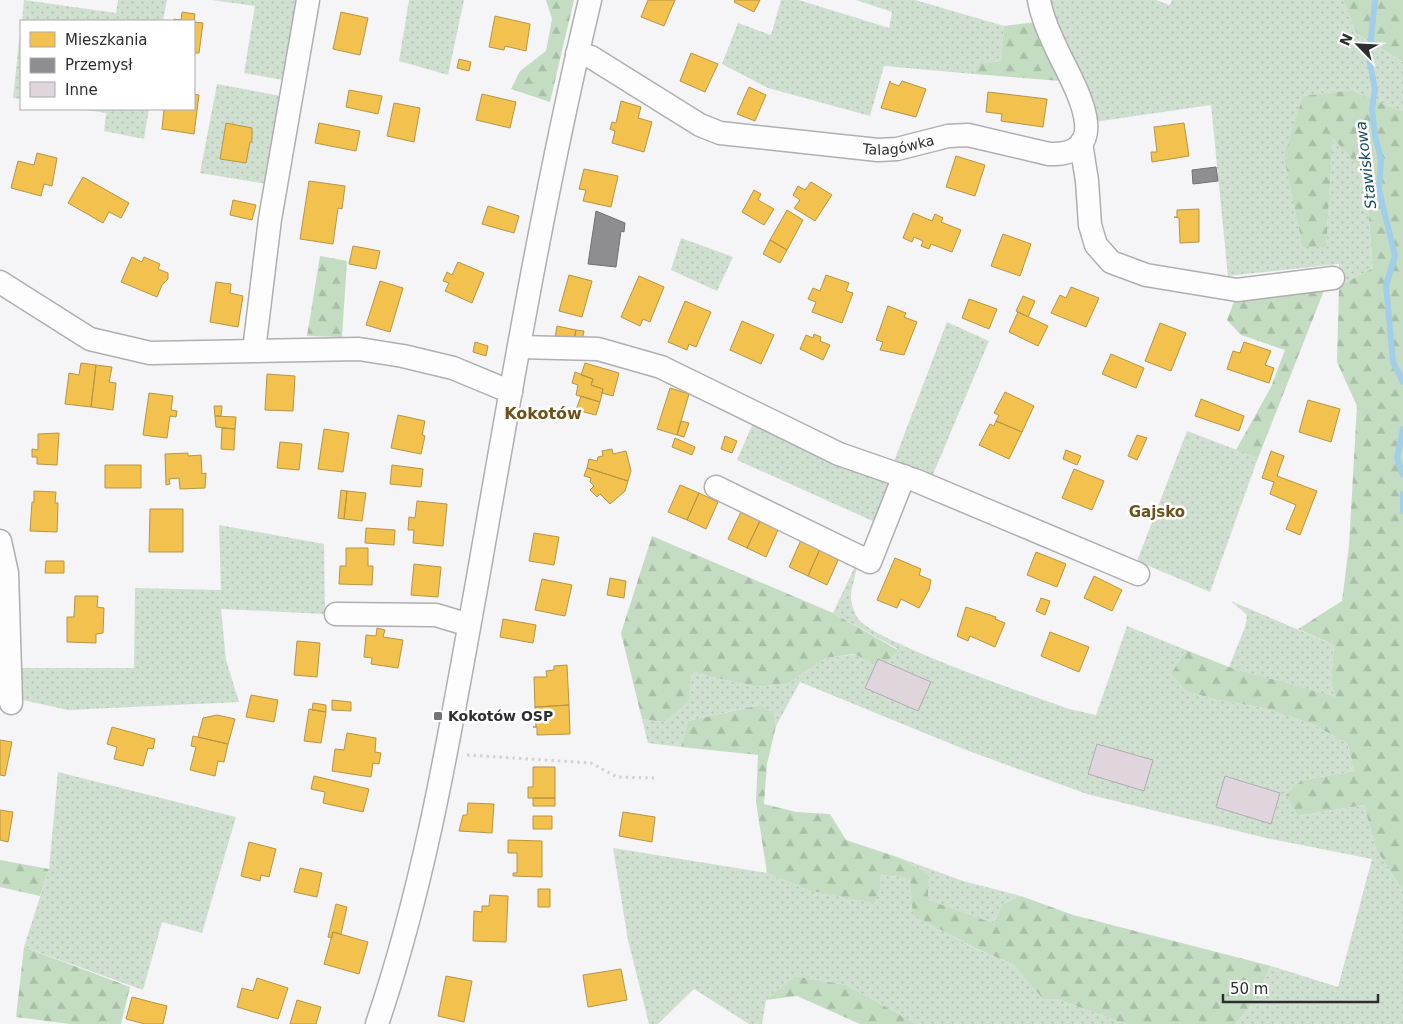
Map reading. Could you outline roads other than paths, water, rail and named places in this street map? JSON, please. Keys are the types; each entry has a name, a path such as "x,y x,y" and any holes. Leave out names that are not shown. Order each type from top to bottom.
{"street":[{"path":"254,350 270,219 308,0"},
{"path":"377,1024 416,897 446,754 519,347 577,54 590,0"},
{"path":"1039,0 1049,31 1071,76 1085,114 1085,135 1082,143 1088,181 1090,225 1096,245 1111,262 1146,275 1237,290 1333,278"},
{"name":"Talagówka","path":"577,54 591,57 700,125 720,133 868,150 897,149 954,135 986,138 1049,154 1068,153 1082,143"},
{"path":"0,282 90,339 150,354 254,350 359,350 403,356 454,368 511,392"},
{"path":"519,347 598,349 661,367 839,454 904,476 1138,574"},
{"path":"716,487 870,562 904,476"},
{"path":"0,540 7,573 11,703"},
{"path":"336,614 436,615 469,625"}],"waterway":[{"name":"Stawiskowa","path":"1375,0 1369,57 1375,90 1372,108 1375,136 1381,158 1379,190 1395,256 1386,285 1393,362 1403,382"},
{"name":"Stawiskowa","path":"1403,429 1397,458 1403,475"},
{"name":"Stawiskowa","path":"1403,494 1403,511"}],"place":[{"name":"Kokotów OSP","path":"438,716"}],"district":[{"name":"Kokotów","path":"543,413"},
{"name":"Gajsko","path":"1157,512"}]}
